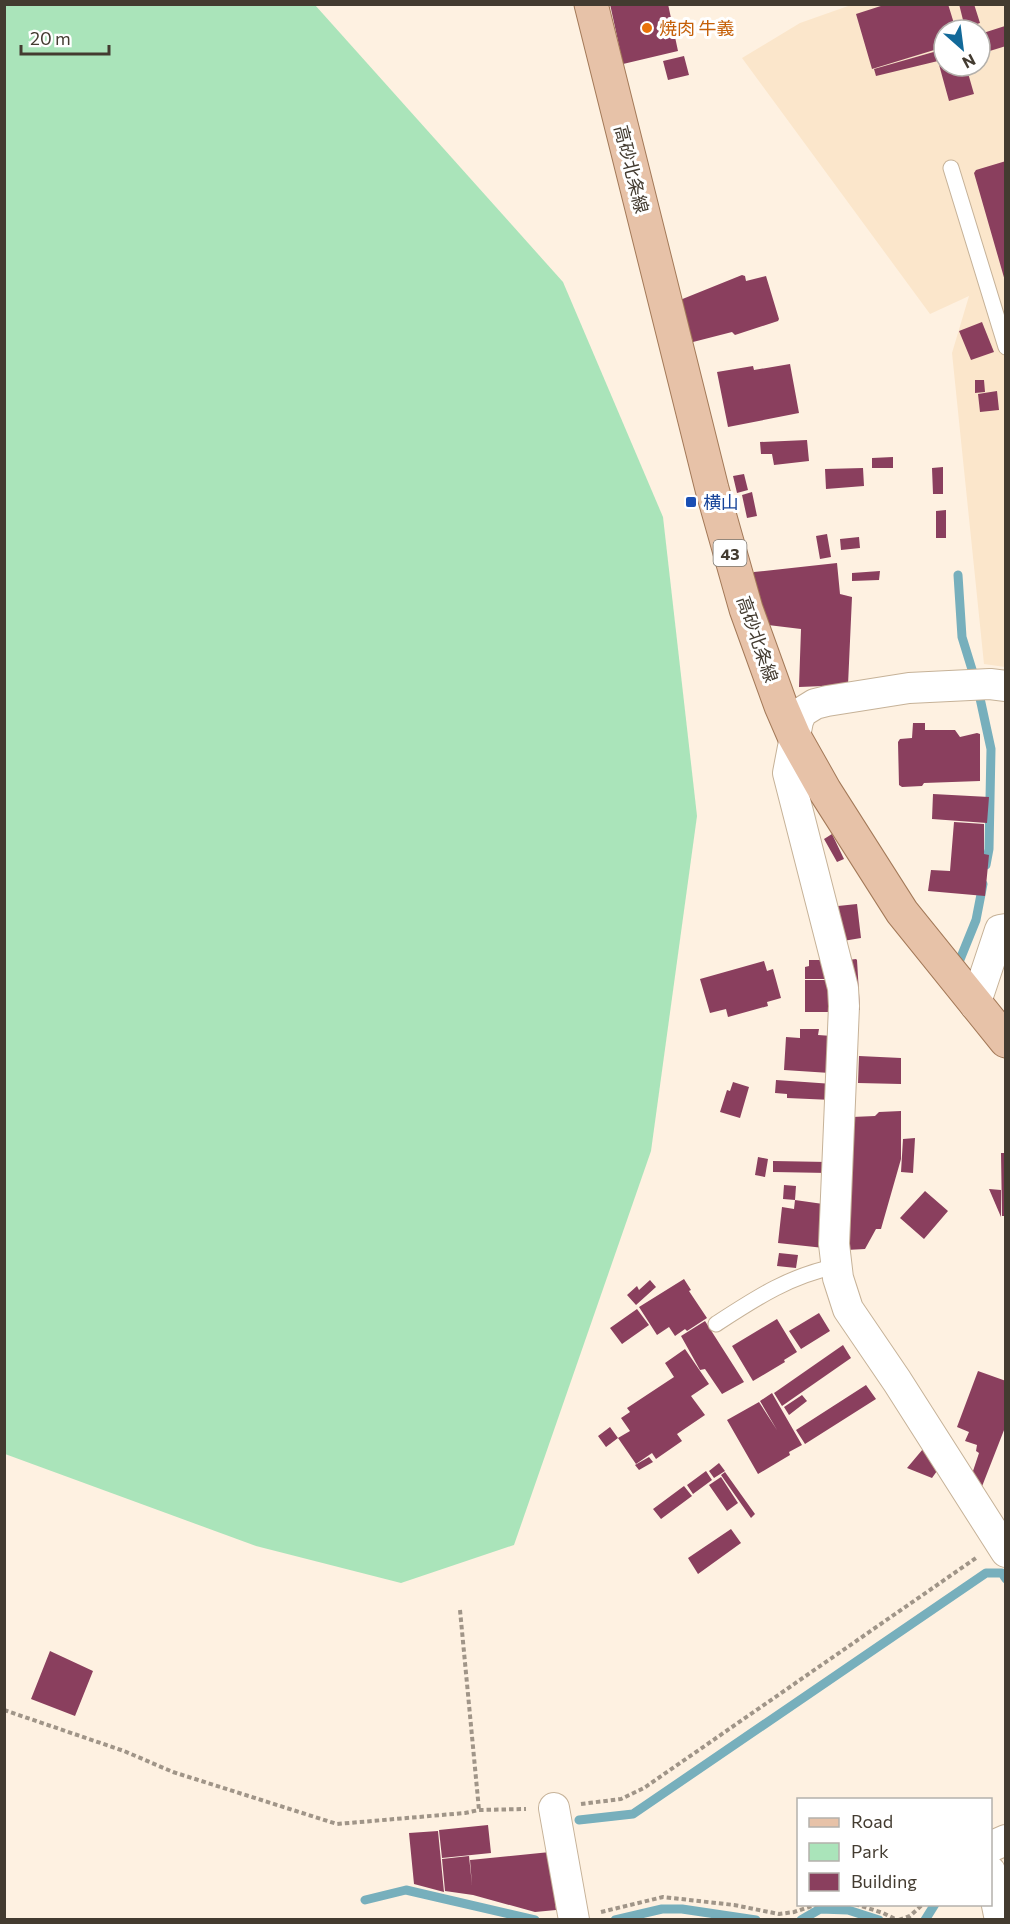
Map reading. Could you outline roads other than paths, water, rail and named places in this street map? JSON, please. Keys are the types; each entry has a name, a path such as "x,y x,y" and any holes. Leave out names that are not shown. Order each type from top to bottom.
{"main road":[{"name":"高砂北条線","path":"591,4 715,500 746,609 794,736 825,791 902,912 1005,1041"}],"street":[{"path":"986,685 909,688 815,704 802,712 794,736 788,773 843,988 834,1245 838,1278 848,1309 897,1381 1002,1547"},
{"path":"975,1005 1000,930 1005,929"},
{"path":"554,1808 574,1918"},
{"path":"992,1881 1000,1920"}],"lane":[{"path":"951,168 1005,347"},
{"path":"716,1324 765,1293 810,1272 837,1266"}],"waterway":[{"path":"958,575 962,637 978,689 991,749 989,849 986,865"},
{"path":"959,962 976,920 983,884"},
{"path":"579,1820 633,1814 986,1573 1002,1573 1006,1579"},
{"path":"365,1900 406,1890 535,1920"},
{"path":"925,1920 934,1906"},
{"path":"615,1920 662,1909 682,1909 756,1920"},
{"path":"801,1920 820,1909 848,1910 879,1920"}],"place":[{"name":"焼肉 牛義","path":"647,28"},
{"name":"横山","path":"691,502"}]}
